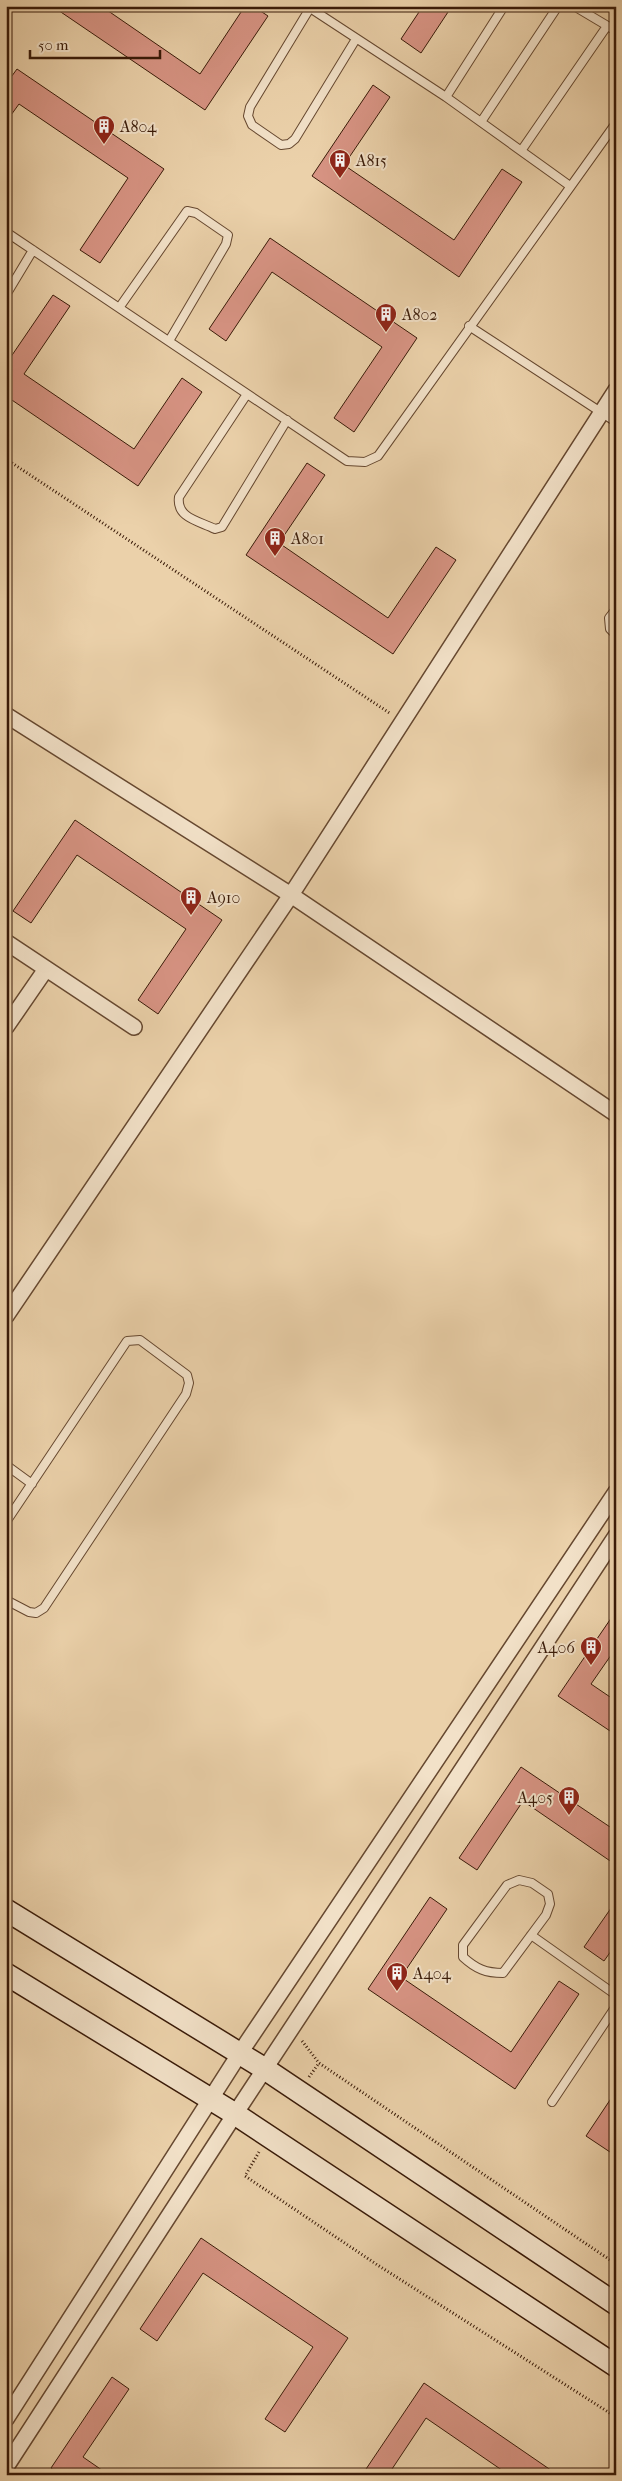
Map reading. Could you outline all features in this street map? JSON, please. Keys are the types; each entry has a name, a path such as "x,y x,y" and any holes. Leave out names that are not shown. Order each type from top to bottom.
{"street":[{"path":"6,1316 291,895 616,390"},
{"path":"6,715 291,895 616,1114"},
{"path":"6,942 134,1027"},
{"path":"6,1027 46,968"},
{"path":"6,2419 240,2053 616,1492"},
{"path":"6,2467 235,2114 616,1536"},
{"path":"6,1910 265,2069 616,2304"},
{"path":"6,1974 212,2099 616,2366"}],"lane":[{"path":"446,97 504,6"},
{"path":"481,122 558,6"},
{"path":"574,6 616,31"},
{"path":"356,39 295,139 289,144 281,145 252,125 248,116 250,107 309,7 446,97 570,186"},
{"path":"520,151 607,26"},
{"path":"6,232 347,461 365,462 378,456 469,326 616,123"},
{"path":"118,308 187,211 196,213 228,235 226,244 169,341"},
{"path":"6,294 33,250"},
{"path":"469,326 602,411 616,422"},
{"path":"247,394 179,497 178,506 181,513 215,529 222,526 287,420"},
{"path":"616,609 610,618 610,629 616,634"},
{"path":"6,1522 127,1341 140,1340 187,1374 189,1383 186,1394 44,1608 36,1613 29,1612 6,1600"},
{"path":"6,1465 32,1484"},
{"path":"519,1880 532,1883 548,1894 550,1904 546,1915 531,1936 503,1973 488,1973 473,1966 463,1957 463,1945 507,1885 519,1880"},
{"path":"531,1936 616,1995"},
{"path":"552,2102 616,2006"}],"path":[{"path":"6,459 402,721"},
{"path":"292,2029 319,2063 616,2264"},
{"path":"269,2136 246,2176 376,2264 616,2417"}],"building":[{"path":"52,6 101,6 200,74 245,6 253,6 268,16 205,110"},
{"path":"423,6 452,6 421,53 401,39"},
{"name":"A804","path":"17,69 164,169 100,263 80,250 128,178 19,104 6,122 6,84"},
{"name":"A815","path":"373,85 390,97 344,165 454,240 502,169 522,182 459,277 312,176"},
{"name":"A802","path":"270,238 417,338 354,432 334,418 382,347 272,272 226,341 209,329"},
{"path":"53,295 70,306 24,374 134,449 182,378 202,392 138,486 6,396 6,364"},
{"name":"A801","path":"307,463 325,475 279,543 388,618 436,547 456,560 393,654 246,555"},
{"name":"A910","path":"75,820 222,920 158,1014 138,1000 186,929 77,855 31,923 13,911"},
{"name":"A406","path":"616,1611 616,1648 591,1684 616,1701 616,1735 558,1696"},
{"name":"A405","path":"521,1767 616,1831 616,1865 523,1801 477,1870 459,1858"},
{"name":"A404","path":"430,1897 447,1909 401,1977 511,2052 559,1981 579,1994 515,2089 368,1989"},
{"path":"616,1901 616,1944 604,1961 584,1947"},
{"path":"616,2091 616,2156 586,2136"},
{"path":"201,2238 348,2338 285,2432 265,2419 313,2347 203,2273 157,2341 140,2329"},
{"path":"112,2377 129,2389 83,2457 109,2475 60,2475 51,2468"},
{"path":"424,2383 558,2475 509,2475 426,2418 388,2475 362,2475"}],"place":[{"name":"A804","path":"104,145"},
{"name":"A815","path":"340,179"},
{"name":"A802","path":"386,333"},
{"name":"A801","path":"275,557"},
{"name":"A910","path":"191,916"},
{"name":"A406","path":"591,1666"},
{"name":"A405","path":"569,1816"},
{"name":"A404","path":"397,1992"}]}
